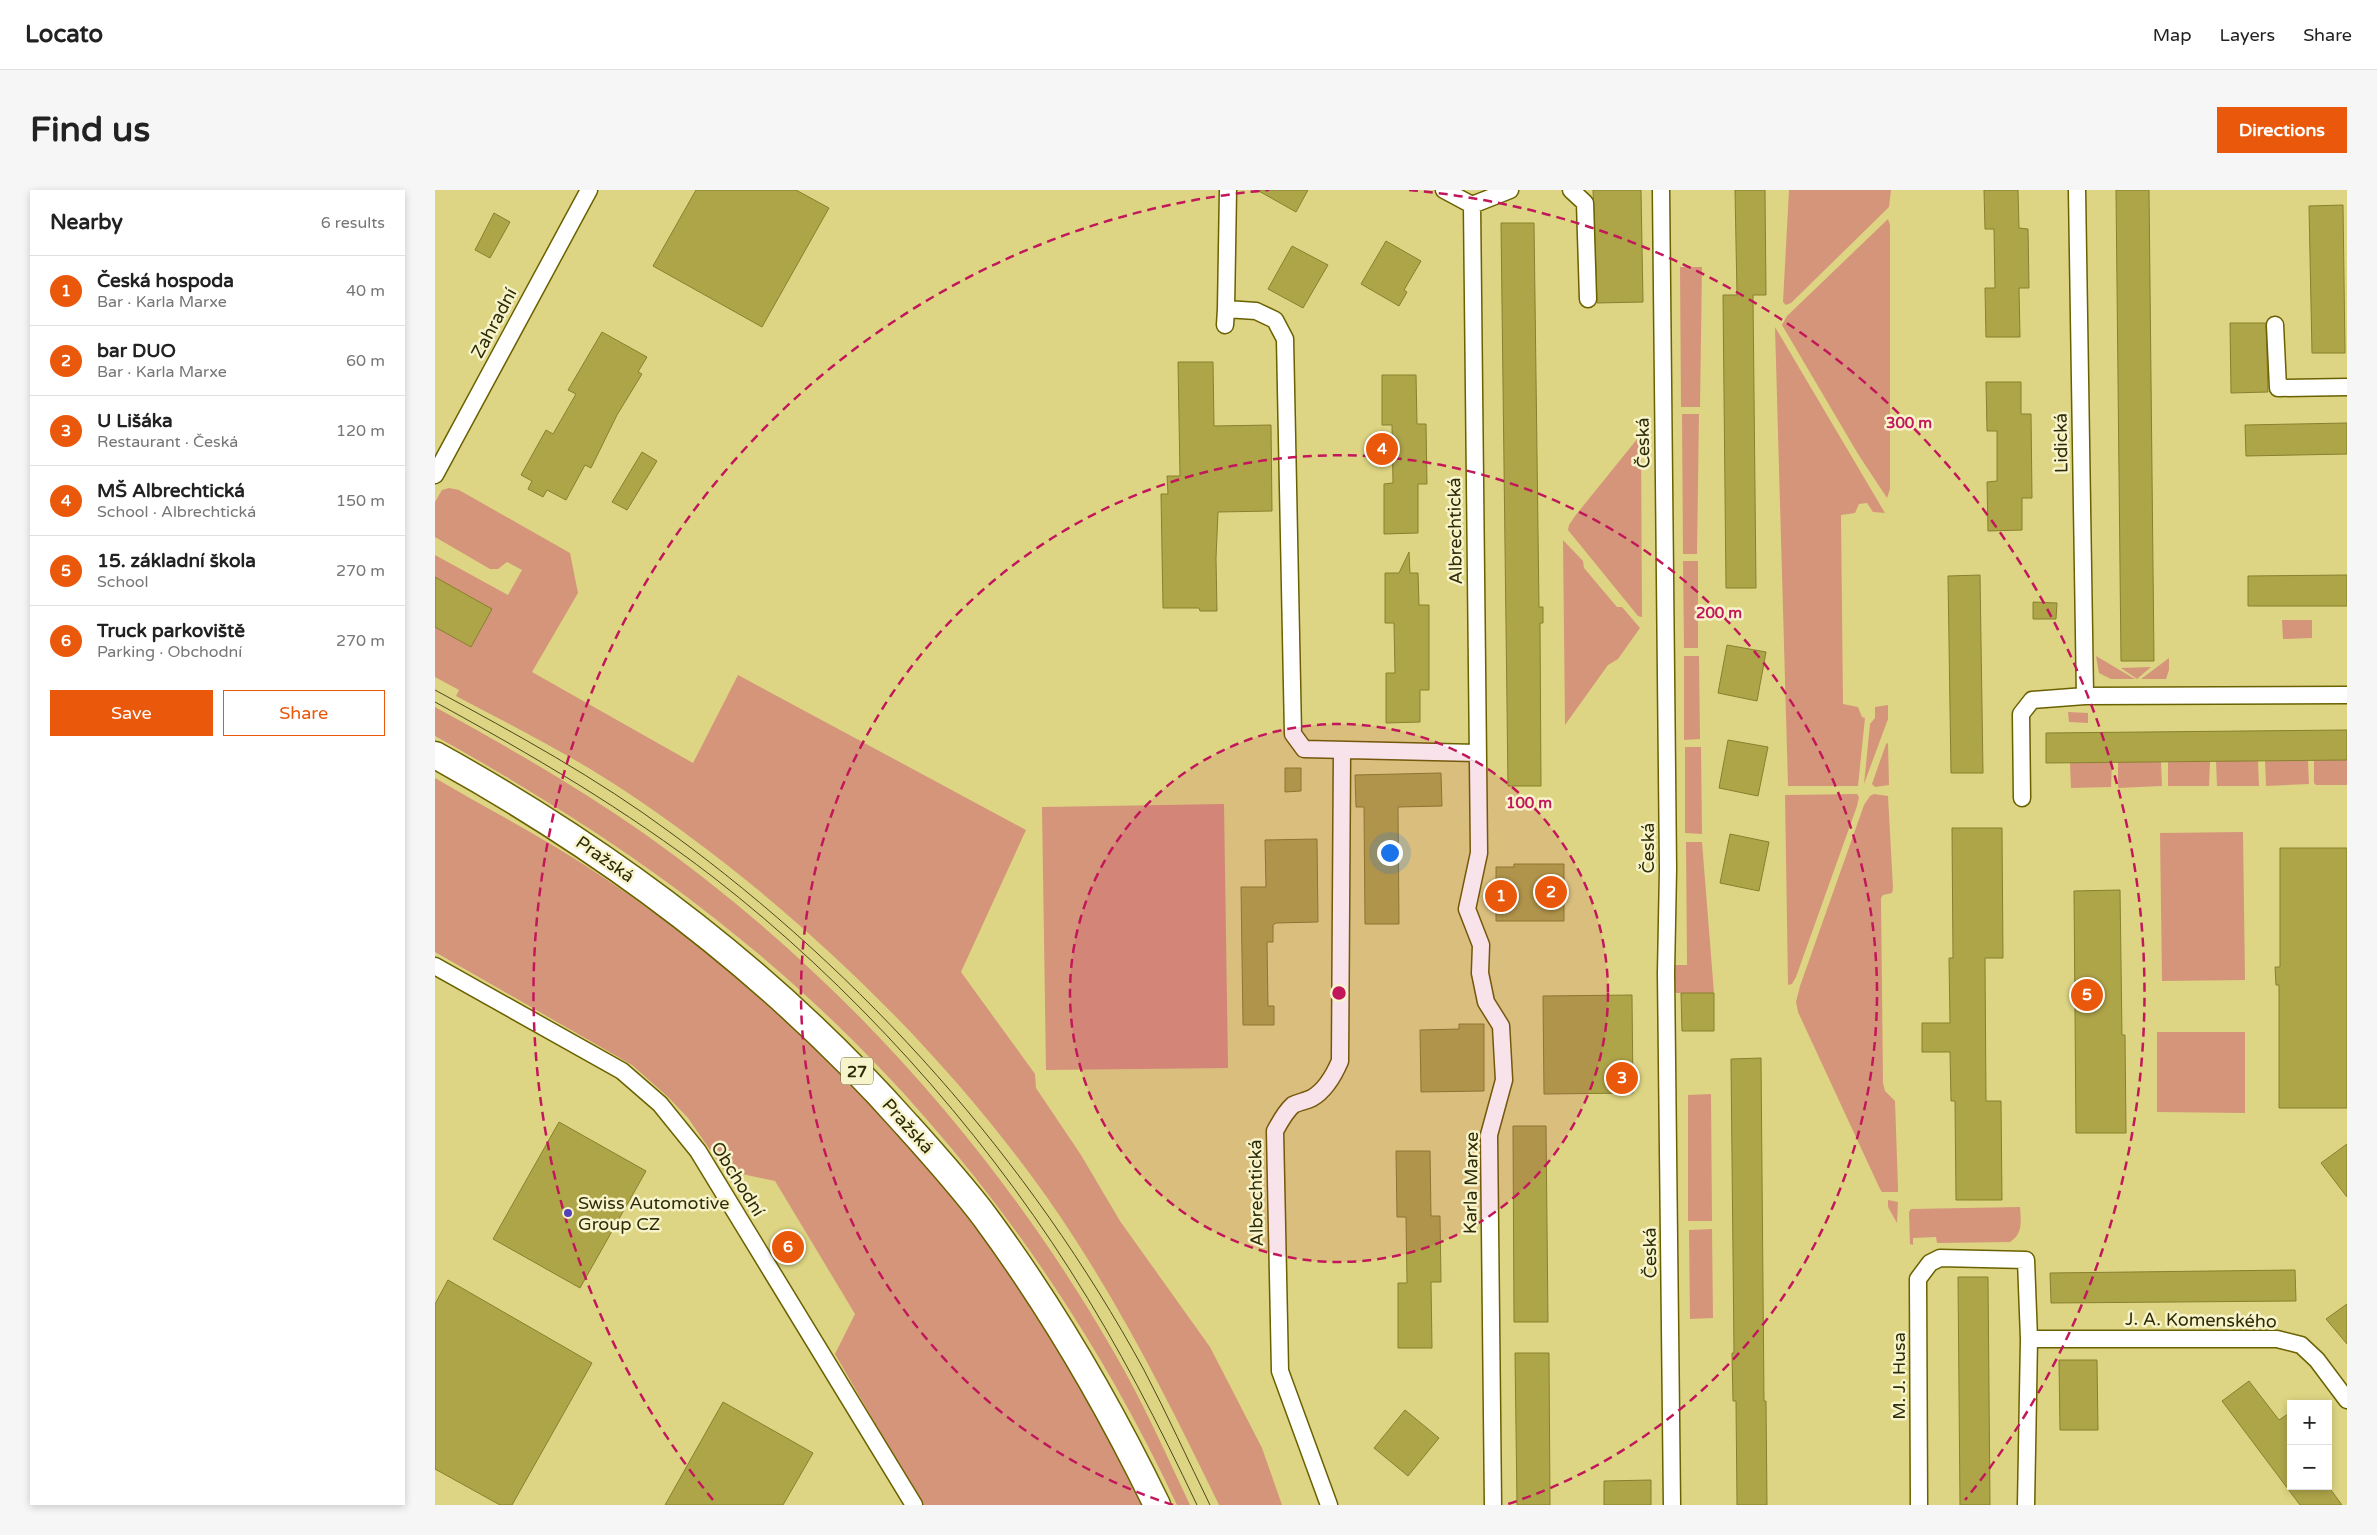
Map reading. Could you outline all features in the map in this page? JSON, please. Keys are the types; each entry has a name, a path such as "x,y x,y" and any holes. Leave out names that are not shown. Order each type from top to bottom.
{"main road":[{"name":"Pražská","path":"435,755 565,832 691,921 767,984 881,1095 983,1215 1024,1272 1087,1369 1157,1505"}],"street":[{"name":"Zahradní","path":"435,475 589,190"},
{"path":"1228,190 1226,317 1255,311 1275,320 1285,340 1293,734 1304,749 1477,753"},
{"path":"1445,190 1472,205 1510,190"},
{"path":"1571,190 1585,203 1588,299"},
{"name":"Česká","path":"1661,190 1668,860 1666,973 1672,1505"},
{"name":"Lidická","path":"2077,190 2085,696"},
{"name":"Albrechtická","path":"1472,205 1477,753"},
{"path":"2275,325 2278,388 2347,387"},
{"path":"2022,798 2021,714 2032,700 2085,696 2347,695"},
{"name":"Albrechtická","path":"1329,1505 1280,1372 1275,1131 1283,1116 1294,1105 1313,1098 1327,1085 1334,1076 1340,1061 1341,751"},
{"name":"Karla Marxe","path":"1477,753 1479,853 1467,909 1481,945 1480,973 1486,1002 1501,1026 1505,1080 1489,1135 1493,1505"},
{"name":"Obchodní","path":"435,966 622,1071 660,1104 698,1151 914,1505"},
{"name":"M. J. Husa","path":"1919,1505 1918,1279 1930,1263 1940,1258 2026,1260 2029,1340"},
{"name":"J. A. Komenského","path":"2029,1340 2277,1339 2301,1345 2317,1360 2347,1400"},
{"path":"2026,1505 2029,1340"}],"shaded area":[{"path":"1789,190 1891,190 1889,207 1791,303 1786,305 1783,302"},
{"path":"1888,219 1890,225 1890,489 1887,498 1858,454 1782,325 1787,316"},
{"path":"1680,267 1702,267 1700,407 1681,407"},
{"path":"1775,327 1885,513 1873,512 1867,503 1859,504 1855,513 1841,515 1843,704 1858,707 1862,717 1865,718 1858,786 1788,786"},
{"path":"1682,414 1699,414 1697,554 1683,554"},
{"path":"1638,438 1641,441 1642,617 1638,616 1568,530 1575,516"},
{"path":"449,488 459,490 570,553 578,593 532,672 693,763 738,675 1026,830 961,972 1035,1074 1036,1088 1081,1155 1120,1221 1210,1347 1262,1448 1282,1505 1219,1505 1151,1370 1115,1304 1075,1239 1031,1175 982,1112 929,1051 872,993 813,937 751,884 689,836 584,765 456,696 459,690 435,677 435,555 508,595 522,570 507,562 498,569 490,569 435,537 435,502 442,490"},
{"path":"1563,540 1583,561 1584,568 1617,607 1622,607 1640,628 1618,659 1608,665 1565,725"},
{"path":"1683,561 1698,561 1698,648 1684,648"},
{"path":"2282,620 2312,620 2312,638 2283,639"},
{"path":"1684,656 1699,656 1700,739 1684,740"},
{"path":"2096,656 2135,679 2111,679 2099,673"},
{"path":"2169,658 2169,670 2166,679 2141,679"},
{"path":"2151,667 2137,679 2121,668"},
{"path":"1888,705 1888,719 1864,784 1870,724 1875,718 1875,707"},
{"path":"435,707 592,799 642,832 713,885 781,942 846,1003 907,1067 965,1134 1019,1205 1069,1278 1125,1372 1190,1505 1177,1505 1137,1425 1093,1347 1044,1272 992,1199 936,1130 875,1063 812,1001 744,942 671,885 555,807 435,736"},
{"path":"2068,712 2088,713 2088,723 2069,722"},
{"path":"1888,743 1889,785 1875,787 1872,784"},
{"path":"1685,747 1701,747 1702,834 1685,833"},
{"path":"2314,760 2347,760 2347,785 2316,785 2314,783"},
{"path":"2216,761 2258,761 2259,786 2217,786"},
{"path":"2265,761 2308,761 2309,784 2266,786"},
{"path":"2118,762 2161,762 2162,786 2118,788"},
{"path":"2168,762 2210,762 2209,786 2168,786"},
{"path":"2070,763 2112,763 2111,787 2071,788"},
{"path":"435,778 583,864 654,913 723,967 790,1025 853,1086 912,1151 968,1219 1020,1289 1077,1379 1141,1505 922,1505 835,1354 855,1314 775,1181 724,1170 688,1118 668,1097 632,1065 435,952"},
{"path":"1857,794 1859,797 1857,806 1796,977 1792,984 1788,985 1785,795"},
{"path":"1874,794 1888,796 1893,888 1892,893 1883,895 1881,898 1883,1083 1885,1091 1895,1101 1898,1192 1882,1192 1880,1189 1798,1012 1796,1002 1864,805 1870,796"},
{"path":"1224,804 1228,1068 1046,1070 1042,807"},
{"path":"2243,832 2245,980 2162,981 2160,833"},
{"path":"1686,842 1702,842 1714,993 1676,993 1670,988 1672,965 1687,965"},
{"path":"2157,1032 2245,1032 2245,1113 2157,1112"},
{"path":"1711,1094 1712,1221 1688,1221 1688,1095"},
{"path":"1888,1200 1898,1202 1897,1223 1888,1207"},
{"path":"2020,1207 2021,1222 2019,1231 2010,1242 1937,1243 1936,1237 1913,1238 1913,1245 1910,1244 1909,1212 1911,1209"},
{"path":"1712,1229 1713,1318 1690,1319 1689,1230"}],"building":[{"path":"696,190 796,190 829,208 762,327 653,266"},
{"path":"1257,190 1308,190 1296,212"},
{"path":"1593,190 1641,190 1643,302 1597,303"},
{"path":"1735,190 1765,190 1766,295 1753,295 1756,588 1726,588 1723,295 1737,295"},
{"path":"1984,190 2018,190 2019,228 2028,229 2029,288 2019,288 2020,337 1986,337 1985,288 1995,288 1994,229 1985,229"},
{"path":"2116,190 2149,190 2154,661 2121,661"},
{"path":"2343,205 2345,353 2312,353 2309,206"},
{"path":"494,213 510,222 490,258 475,250"},
{"path":"1501,223 1534,223 1539,607 1543,607 1543,623 1540,623 1541,786 1508,786"},
{"path":"1386,241 1421,261 1404,290 1407,292 1399,306 1361,284"},
{"path":"1292,246 1328,265 1303,308 1268,289"},
{"path":"2230,323 2266,323 2268,392 2231,393"},
{"path":"602,332 647,357 638,372 642,374 617,415 591,468 585,465 566,500 547,490 543,497 528,489 532,481 521,475 546,430 553,434 576,394 568,390"},
{"path":"1178,362 1213,362 1214,426 1271,425 1272,511 1218,512 1216,558 1217,611 1200,611 1199,608 1163,608 1161,494 1168,494 1167,476 1180,476"},
{"path":"1382,375 1416,375 1417,424 1426,424 1427,484 1418,484 1418,533 1384,534 1384,484 1393,483 1392,425 1382,425"},
{"path":"1986,382 2021,382 2021,414 2031,414 2032,498 2022,498 2022,530 1988,531 1987,482 1997,481 1997,431 1987,431"},
{"path":"2347,423 2347,454 2246,456 2245,425"},
{"path":"642,452 657,461 627,510 612,502"},
{"path":"1409,552 1410,573 1418,573 1419,605 1429,605 1429,690 1420,690 1420,722 1386,723 1386,673 1395,673 1394,623 1385,623 1385,573 1399,573"},
{"path":"1980,575 1983,773 1951,773 1948,576"},
{"path":"2347,575 2347,606 2248,606 2248,576"},
{"path":"435,577 492,609 471,647 435,627"},
{"path":"2033,602 2057,603 2056,619 2033,619"},
{"path":"1727,645 1766,652 1757,701 1718,693"},
{"path":"2347,730 2347,760 2046,763 2046,733"},
{"path":"1728,740 1768,747 1758,796 1719,788"},
{"path":"1285,768 1301,768 1301,791 1285,792"},
{"path":"1441,773 1442,806 1398,807 1399,924 1365,924 1364,807 1356,807 1355,775"},
{"path":"1952,828 2002,828 2003,958 1985,958 1986,1101 2001,1101 2002,1200 1956,1200 1955,1101 1951,1101 1950,1052 1922,1052 1922,1023 1950,1023 1949,958 1953,958"},
{"path":"1730,834 1769,842 1759,891 1720,883"},
{"path":"1317,839 1318,922 1276,923 1273,925 1273,942 1267,942 1268,1006 1274,1006 1274,1025 1243,1025 1241,887 1266,887 1265,840"},
{"path":"2280,848 2347,848 2347,1108 2279,1108 2279,985 2276,985 2275,967 2280,967"},
{"path":"1514,864 1564,864 1564,921 1496,921 1496,867 1514,867"},
{"path":"2120,890 2122,1035 2125,1035 2126,1133 2076,1133 2074,891"},
{"path":"1681,993 1714,993 1714,1031 1682,1031"},
{"path":"1632,995 1633,1093 1544,1094 1543,996"},
{"path":"1459,1024 1484,1024 1484,1091 1421,1092 1420,1030 1459,1029"},
{"path":"1761,1058 1764,1401 1766,1401 1767,1505 1737,1505 1736,1401 1733,1401 1732,1353 1734,1353 1731,1059"},
{"path":"559,1122 646,1171 580,1288 493,1239"},
{"path":"1513,1126 1546,1126 1548,1322 1514,1322"},
{"path":"2347,1144 2347,1197 2321,1163"},
{"path":"1396,1151 1430,1151 1431,1216 1440,1216 1441,1282 1431,1282 1432,1348 1398,1348 1398,1283 1407,1283 1406,1217 1397,1217"},
{"path":"2295,1270 2296,1301 2051,1303 2050,1273"},
{"path":"1958,1277 1988,1277 1990,1505 1960,1505"},
{"path":"448,1280 592,1363 512,1505 500,1505 435,1469 435,1304"},
{"path":"2347,1304 2347,1344 2326,1319"},
{"path":"1515,1353 1549,1353 1550,1505 1517,1505"},
{"path":"2059,1360 2097,1360 2098,1430 2060,1430"},
{"path":"2249,1381 2279,1420 2287,1415 2287,1488 2222,1401"},
{"path":"723,1402 813,1453 783,1505 665,1505"},
{"path":"1405,1410 1439,1438 1408,1476 1374,1448"},
{"path":"1651,1480 1651,1505 1604,1505 1604,1481"},
{"path":"2289,1490 2331,1490 2342,1505 2300,1505"}],"tram line":[{"path":"435,690 585,775 671,833 742,888 811,947 876,1010 937,1076 995,1145 1049,1217 1099,1292 1144,1370 1210,1505"},
{"path":"435,702 578,784 680,852 764,919 814,963 862,1010 953,1110 1034,1216 1088,1298 1121,1356 1153,1415 1197,1505"}],"place":[{"name":"MŠ Albrechtická","path":"1382,449"},
{"name":"bar DUO","path":"1551,892"},
{"name":"Česká hospoda","path":"1501,896"},
{"name":"15. základní škola","path":"2087,995"},
{"name":"U Lišáka","path":"1622,1078"},
{"name":"Swiss Automotive Group CZ","path":"568,1213"},
{"name":"Truck parkoviště","path":"788,1247"}]}
